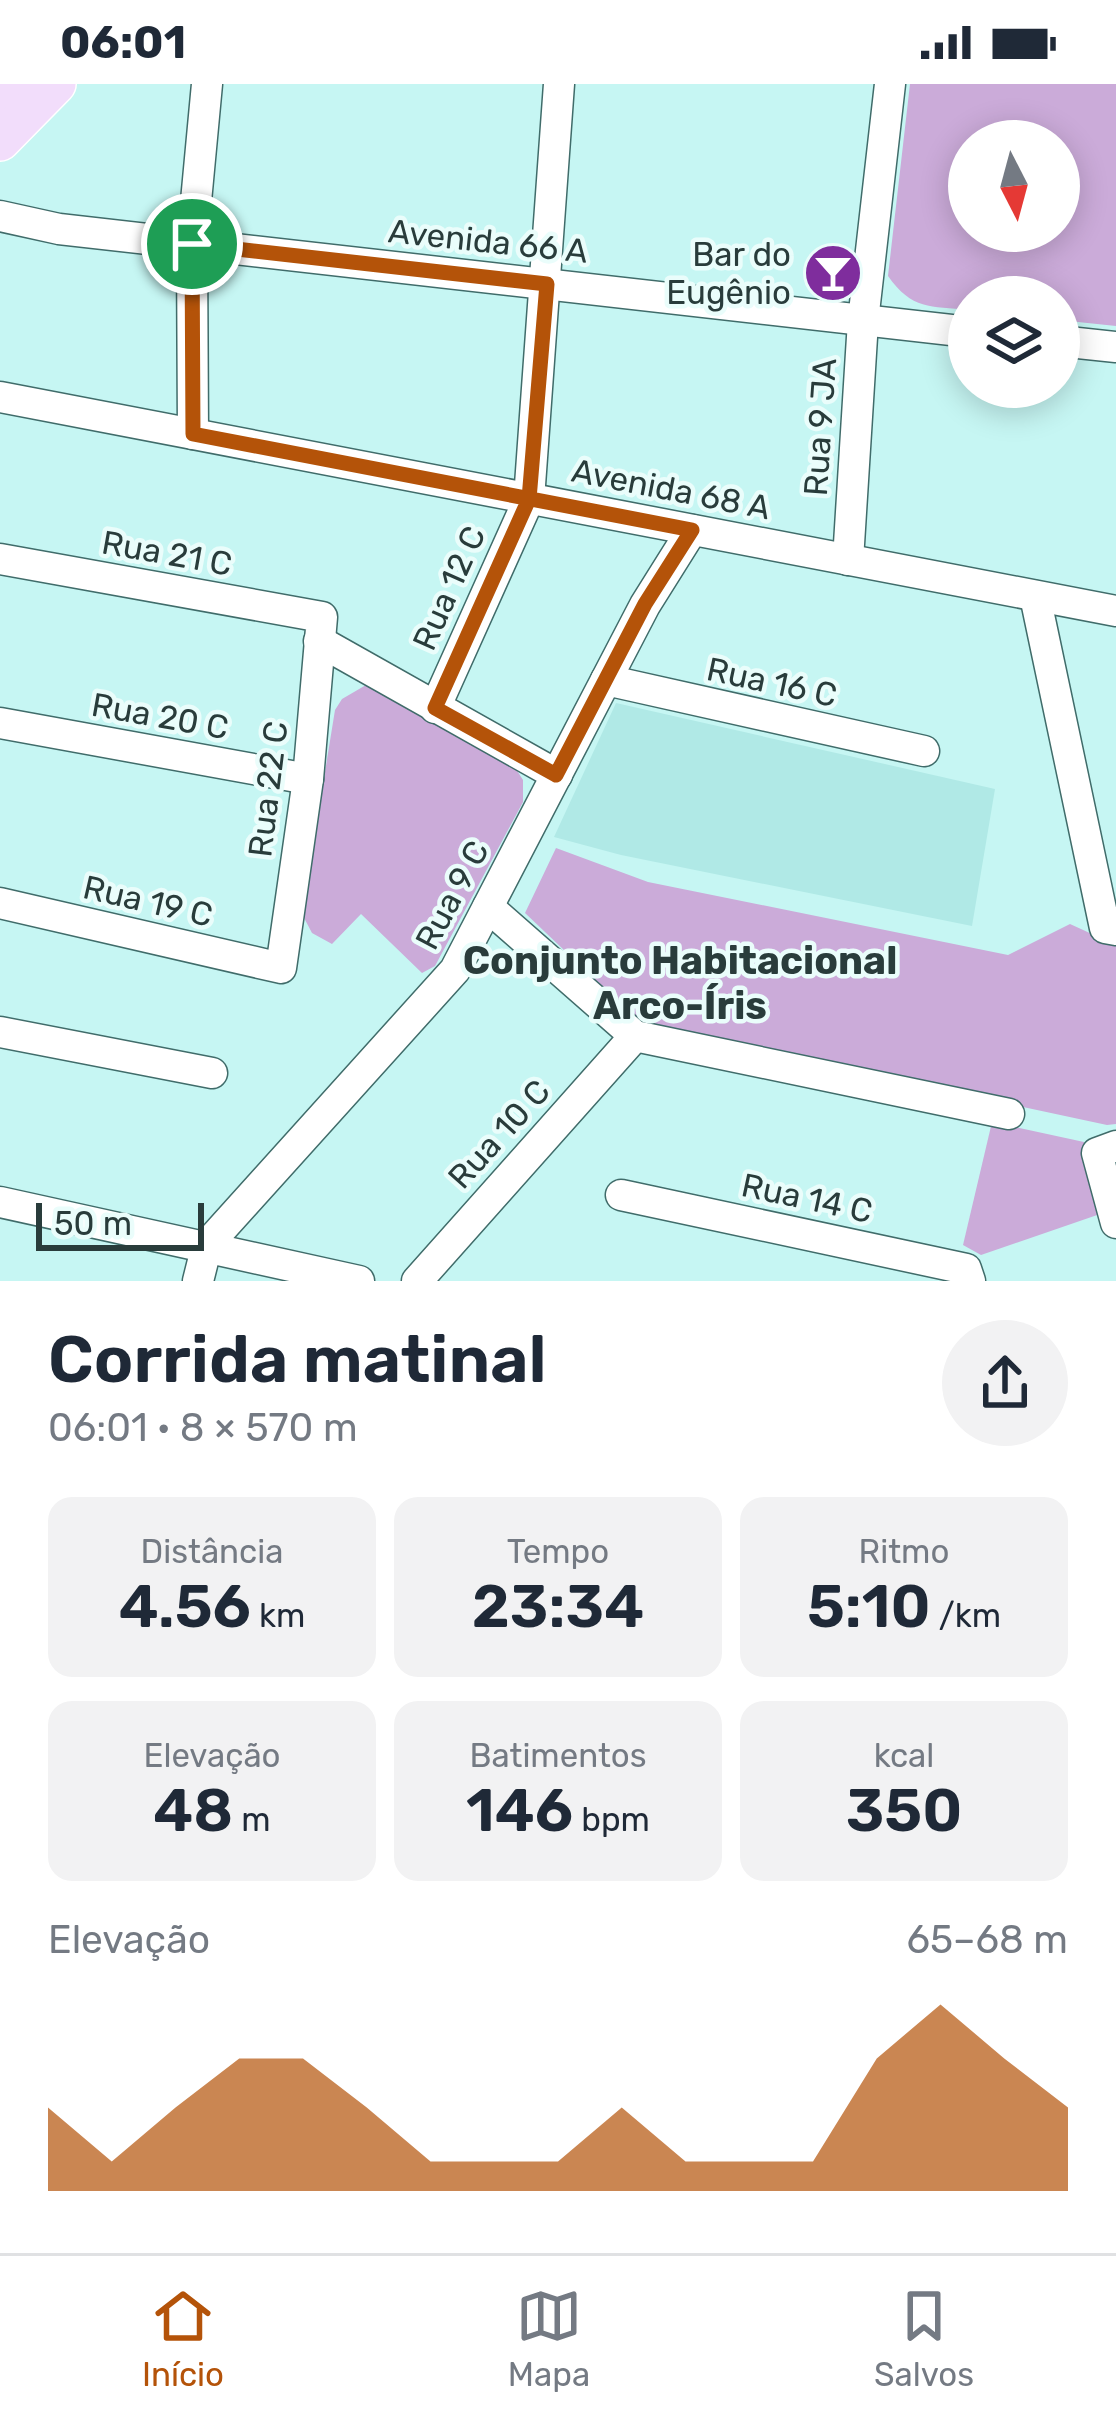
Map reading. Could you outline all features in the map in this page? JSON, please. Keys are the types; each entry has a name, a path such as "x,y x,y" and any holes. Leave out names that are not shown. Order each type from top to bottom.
{"main road":[{"path":"0,95 11,84"},
{"path":"0,141 56,84"}],"street":[{"path":"193,434 192,244 207,84"},
{"name":"Rua 12 C","path":"435,708 529,499 559,84"},
{"name":"Rua 9 JA","path":"848,560 863,321 890,84"},
{"name":"Avenida 66 A","path":"0,216 59,229 948,330"},
{"path":"1080,343 1116,347"},
{"name":"Avenida 68 A","path":"0,397 1116,611"},
{"name":"Rua 9 C","path":"207,1245 455,970 645,604 692,530"},
{"name":"Rua 21 C","path":"0,559 320,629 435,708 556,775"},
{"path":"1035,596 1105,928 1116,930"},
{"name":"Rua 22 C","path":"280,968 308,779 320,629"},
{"name":"Rua 16 C","path":"606,680 924,751"},
{"name":"Rua 20 C","path":"0,723 308,779"},
{"name":"Rua 19 C","path":"0,903 280,968"},
{"path":"488,907 635,1036 1009,1114"},
{"path":"0,1032 212,1072"},
{"name":"Rua 10 C","path":"417,1281 635,1036"},
{"path":"1106,1149 1116,1222"},
{"name":"Rua 14 C","path":"621,1195 966,1269 970,1281"},
{"path":"1,1210 207,1245 359,1281"},
{"path":"198,1281 207,1245"}],"shaded area":[{"path":"910,84 1116,84 1116,326 1080,322 1080,276 948,276 948,308 914,301 888,276"},
{"path":"366,685 511,761 523,780 523,802 435,966 422,973 361,914 332,944 312,933 302,914 335,710 342,699"},
{"path":"616,703 995,789 972,926 621,855 554,837"},
{"path":"556,848 648,882 1008,955 1070,924 1116,945 1116,1124 644,1026 525,913"},
{"path":"992,1122 1084,1142 1103,1213 981,1255 963,1245"}],"place":[{"name":"Bar do Eugênio","path":"833,273"}],"district":[{"name":"Conjunto Habitacional Arco-Íris","path":"680,984"}],"route":[{"path":"192,244 193,434 529,499 692,530 645,604 556,775 435,708 529,499 547,284 192,244"}]}
